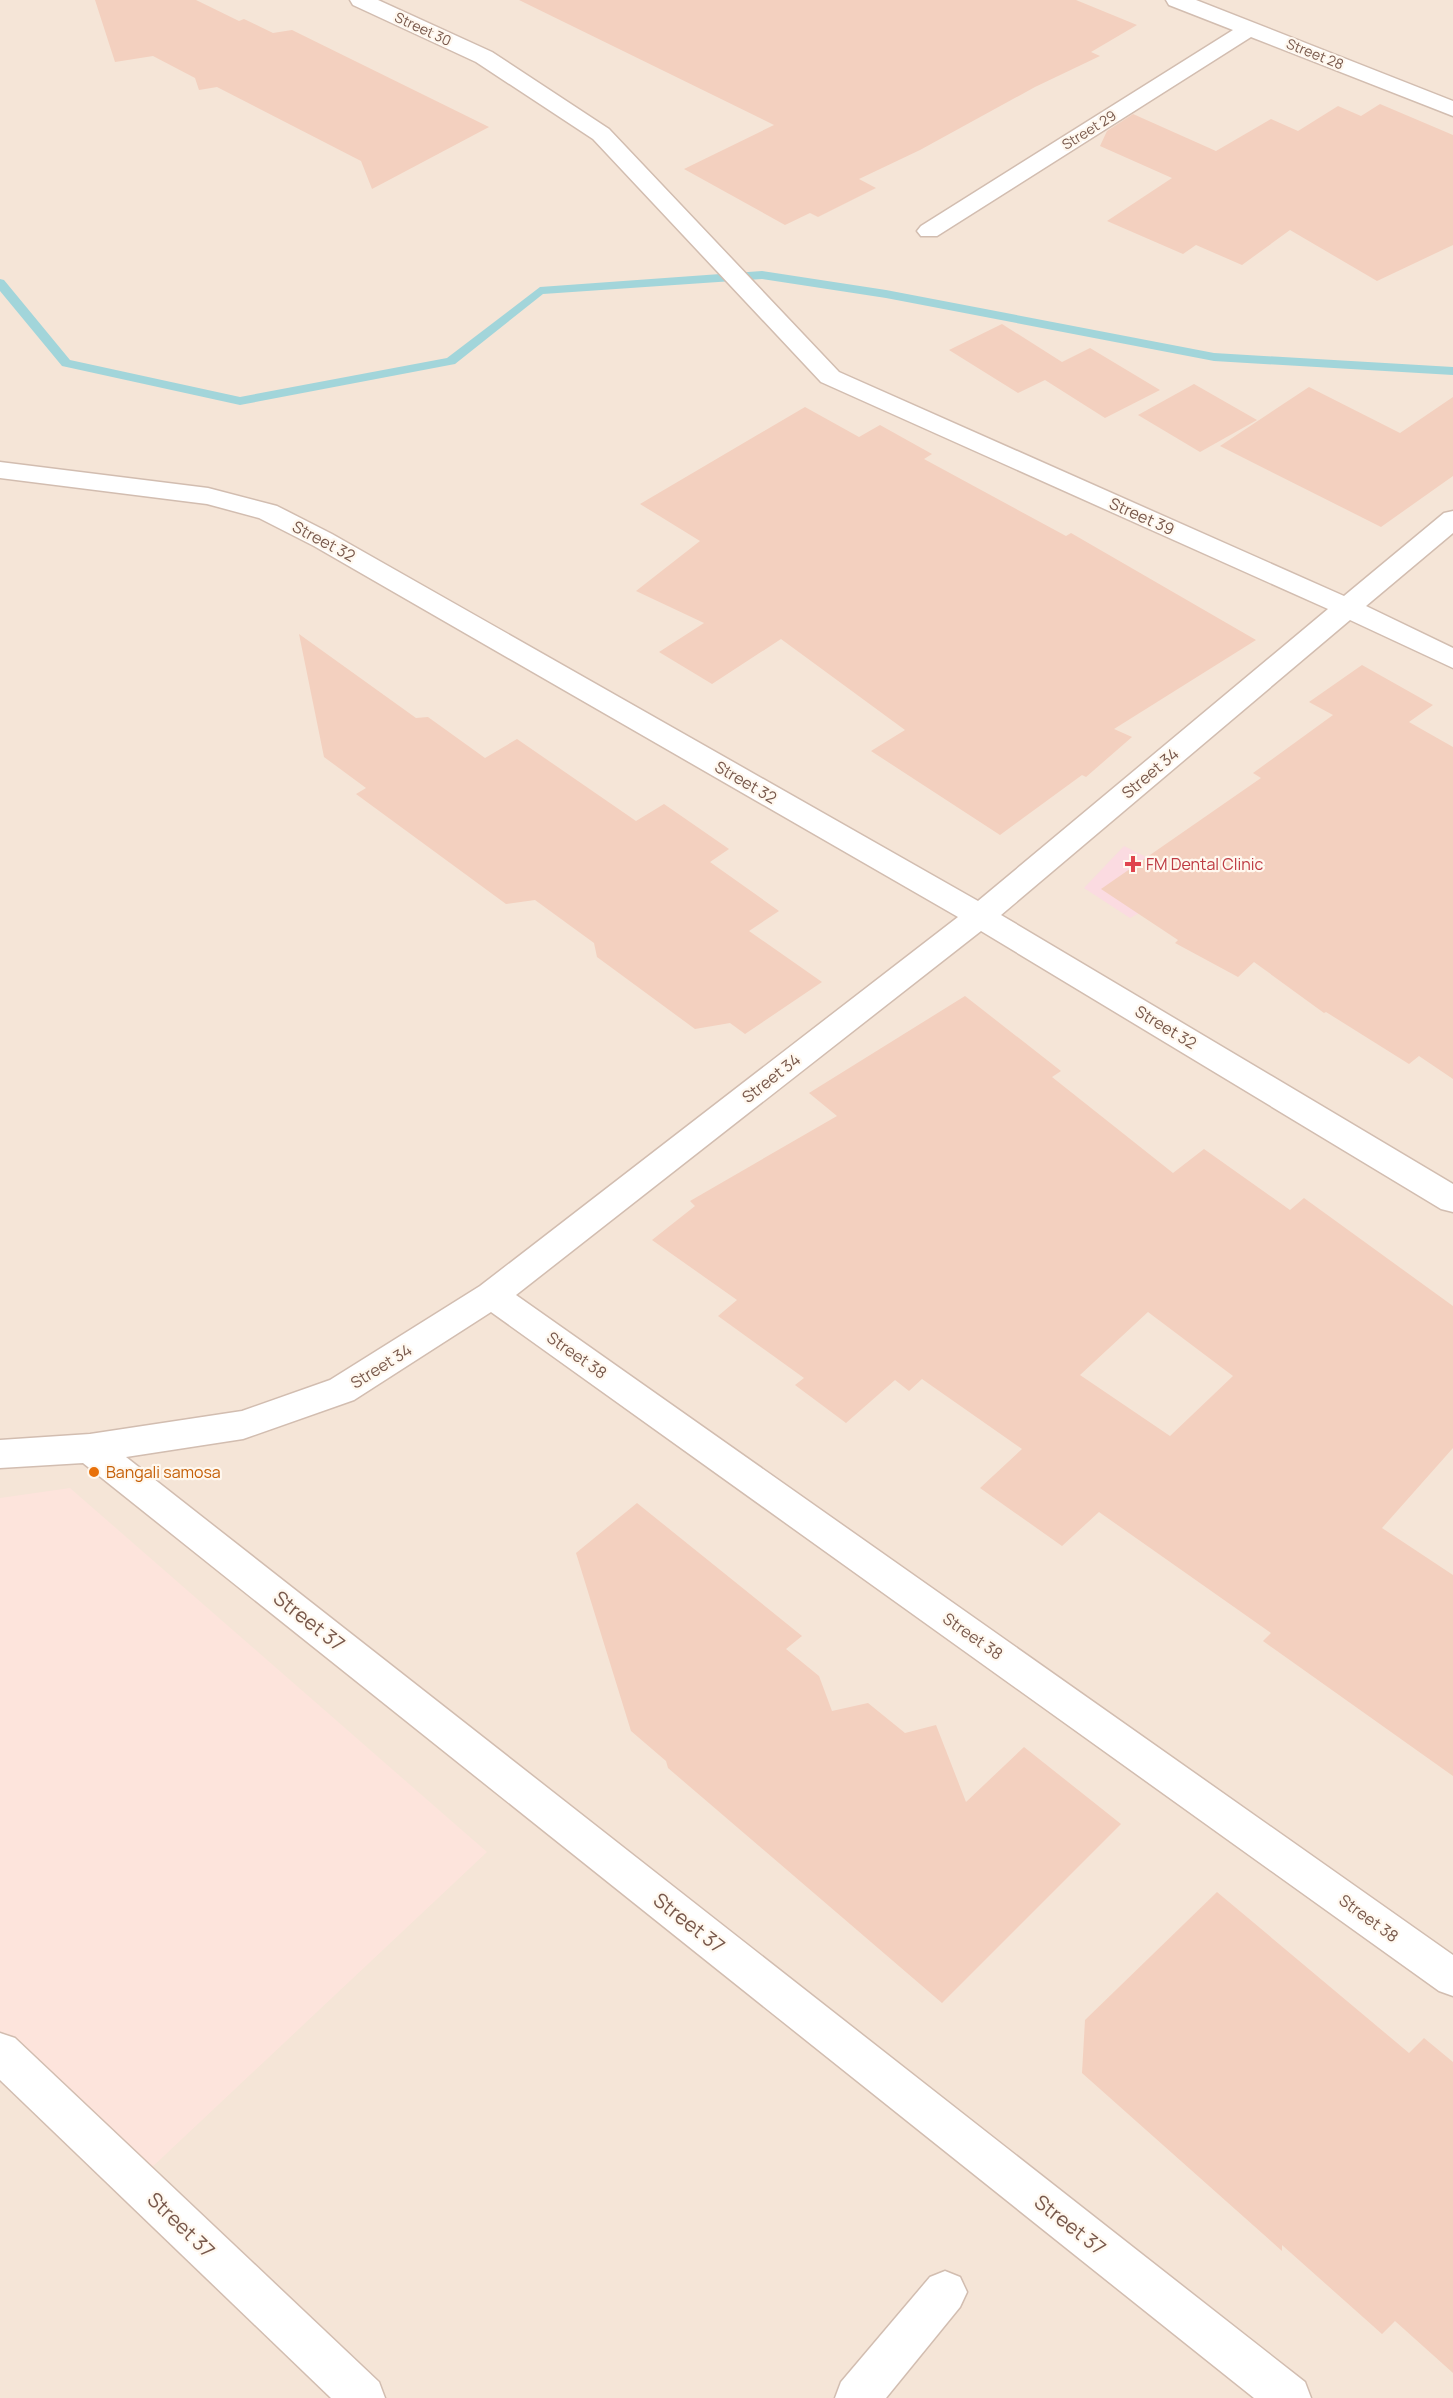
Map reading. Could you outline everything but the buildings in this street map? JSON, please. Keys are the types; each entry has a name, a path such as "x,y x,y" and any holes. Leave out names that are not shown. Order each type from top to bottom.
{"street":[{"name":"Street 30","path":"361,0 484,57 601,134 830,377"},
{"name":"Street 28","path":"1177,0 1453,109"},
{"name":"Street 29","path":"929,231 1250,28"},
{"name":"Street 39","path":"830,377 1346,608 1453,659"},
{"name":"Street 32","path":"0,470 208,496 268,512 333,545 980,916 1453,1200"},
{"name":"Street 34","path":"0,1454 90,1448 243,1425 342,1390 492,1295 980,916 1453,519"},
{"name":"Street 38","path":"492,1295 1453,1978"},
{"name":"Street 37","path":"90,1448 1289,2398"},
{"name":"Street 37","path":"0,2052 363,2398"},
{"path":"857,2398 945,2292"}],"shaded area":[{"path":"0,0 1453,0 1453,2398 0,2398"},
{"name":"FM Dental Clinic","path":"1124,846 1196,882 1130,918 1084,888"},
{"path":"70,1488 487,1852 131,2187 0,2057 0,1498"}],"waterway":[{"path":"0,283 66,363 240,401 451,361 540,291 762,275 886,294 1214,357 1453,371"}],"place":[{"name":"FM Dental Clinic","path":"1133,864"},
{"name":"Bangali samosa","path":"94,1472"}]}
